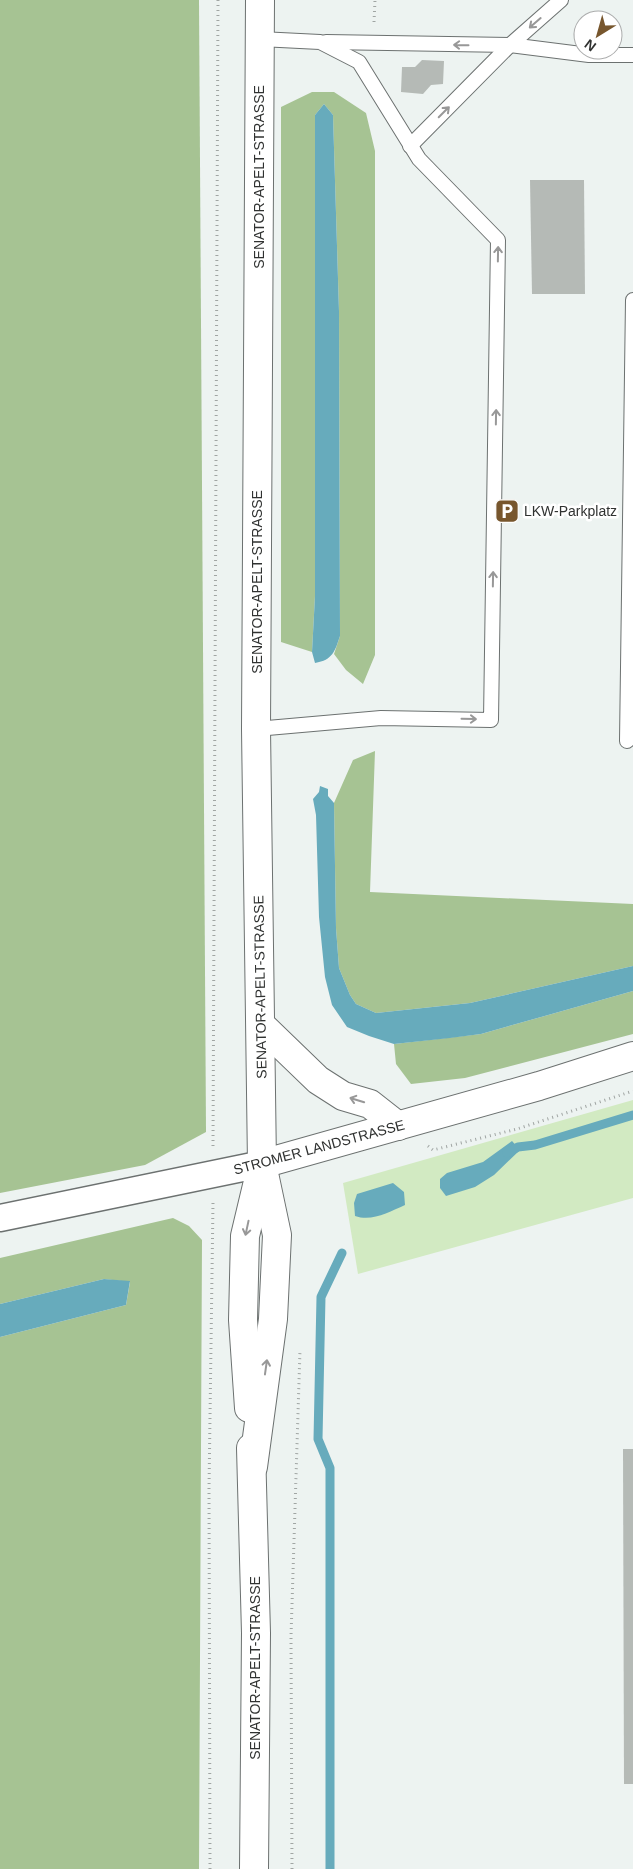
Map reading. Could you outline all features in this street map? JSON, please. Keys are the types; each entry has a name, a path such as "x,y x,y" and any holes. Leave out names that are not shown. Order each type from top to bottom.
{"street":[{"name":"SENATOR-APELT-STRASSE","path":"254,1869 256,1633 253,1467 243,1320 245,1236 262,1164 256,729 260,0"},
{"path":"261,1025 318,1080 343,1096 370,1104 398,1126"},
{"name":"STROMER LANDSTRASSE","path":"0,1218 262,1164 539,1086 633,1056"}],"lane":[{"path":"410,146 510,45 561,0"},
{"path":"260,39 320,42 510,45 588,54 633,54"},
{"path":"256,729 382,718 490,720 498,240 419,158 359,62 320,42"},
{"path":"627,740 633,300"}],"path":[{"path":"210,1869 209,1489 213,1174 218,0"},
{"path":"517,1129 633,1091"},
{"path":"292,1869 291,1636 300,1348"}],"green space":[{"path":"0,0 199,0 206,1132 145,1165 0,1193"},
{"path":"312,92 334,92 366,113 375,151 375,655 363,684 346,670 334,654 340,636 339,311 333,115 324,104 315,115 315,596 312,652 281,642 281,107"},
{"path":"375,751 370,892 633,904 633,966 470,1003 376,1013 356,1004 350,995 339,968 336,928 334,803 353,760"},
{"path":"633,991 633,1034 465,1078 411,1084 396,1064 394,1044 481,1034"},
{"path":"633,1100 633,1198 358,1274 343,1183"},
{"path":"173,1218 189,1226 202,1240 199,1869 0,1869 0,1337 126,1305 130,1282 104,1279 0,1304 0,1258"}],"water":[{"path":"324,104 333,115 339,311 340,636 337,646 330,657 315,663 312,652 315,596 315,115"},
{"path":"320,786 328,789 328,796 334,803 336,928 339,968 350,995 356,1004 376,1013 470,1003 633,966 633,991 481,1034 450,1038 394,1044 347,1027 332,1005 325,977 319,917 316,815 313,799 319,792"},
{"path":"512,1141 520,1150 494,1175 475,1187 446,1196 440,1188 440,1179 447,1173 483,1162"},
{"path":"393,1183 404,1192 405,1205 374,1217 361,1218 355,1216 354,1203 357,1194"},
{"path":"104,1279 130,1281 126,1305 0,1337 0,1304"}],"building":[{"path":"422,60 444,61 443,84 431,85 423,94 401,92 402,67 415,67"},
{"path":"530,180 584,180 585,294 532,294"},
{"path":"623,1449 633,1449 633,1784 624,1784"}],"waterway":[{"path":"507,1153 518,1147 535,1145 633,1115"},
{"path":"330,1869 330,1468 318,1439 321,1297 342,1253"}],"place":[{"name":"LKW-Parkplatz","path":"507,511"}]}
